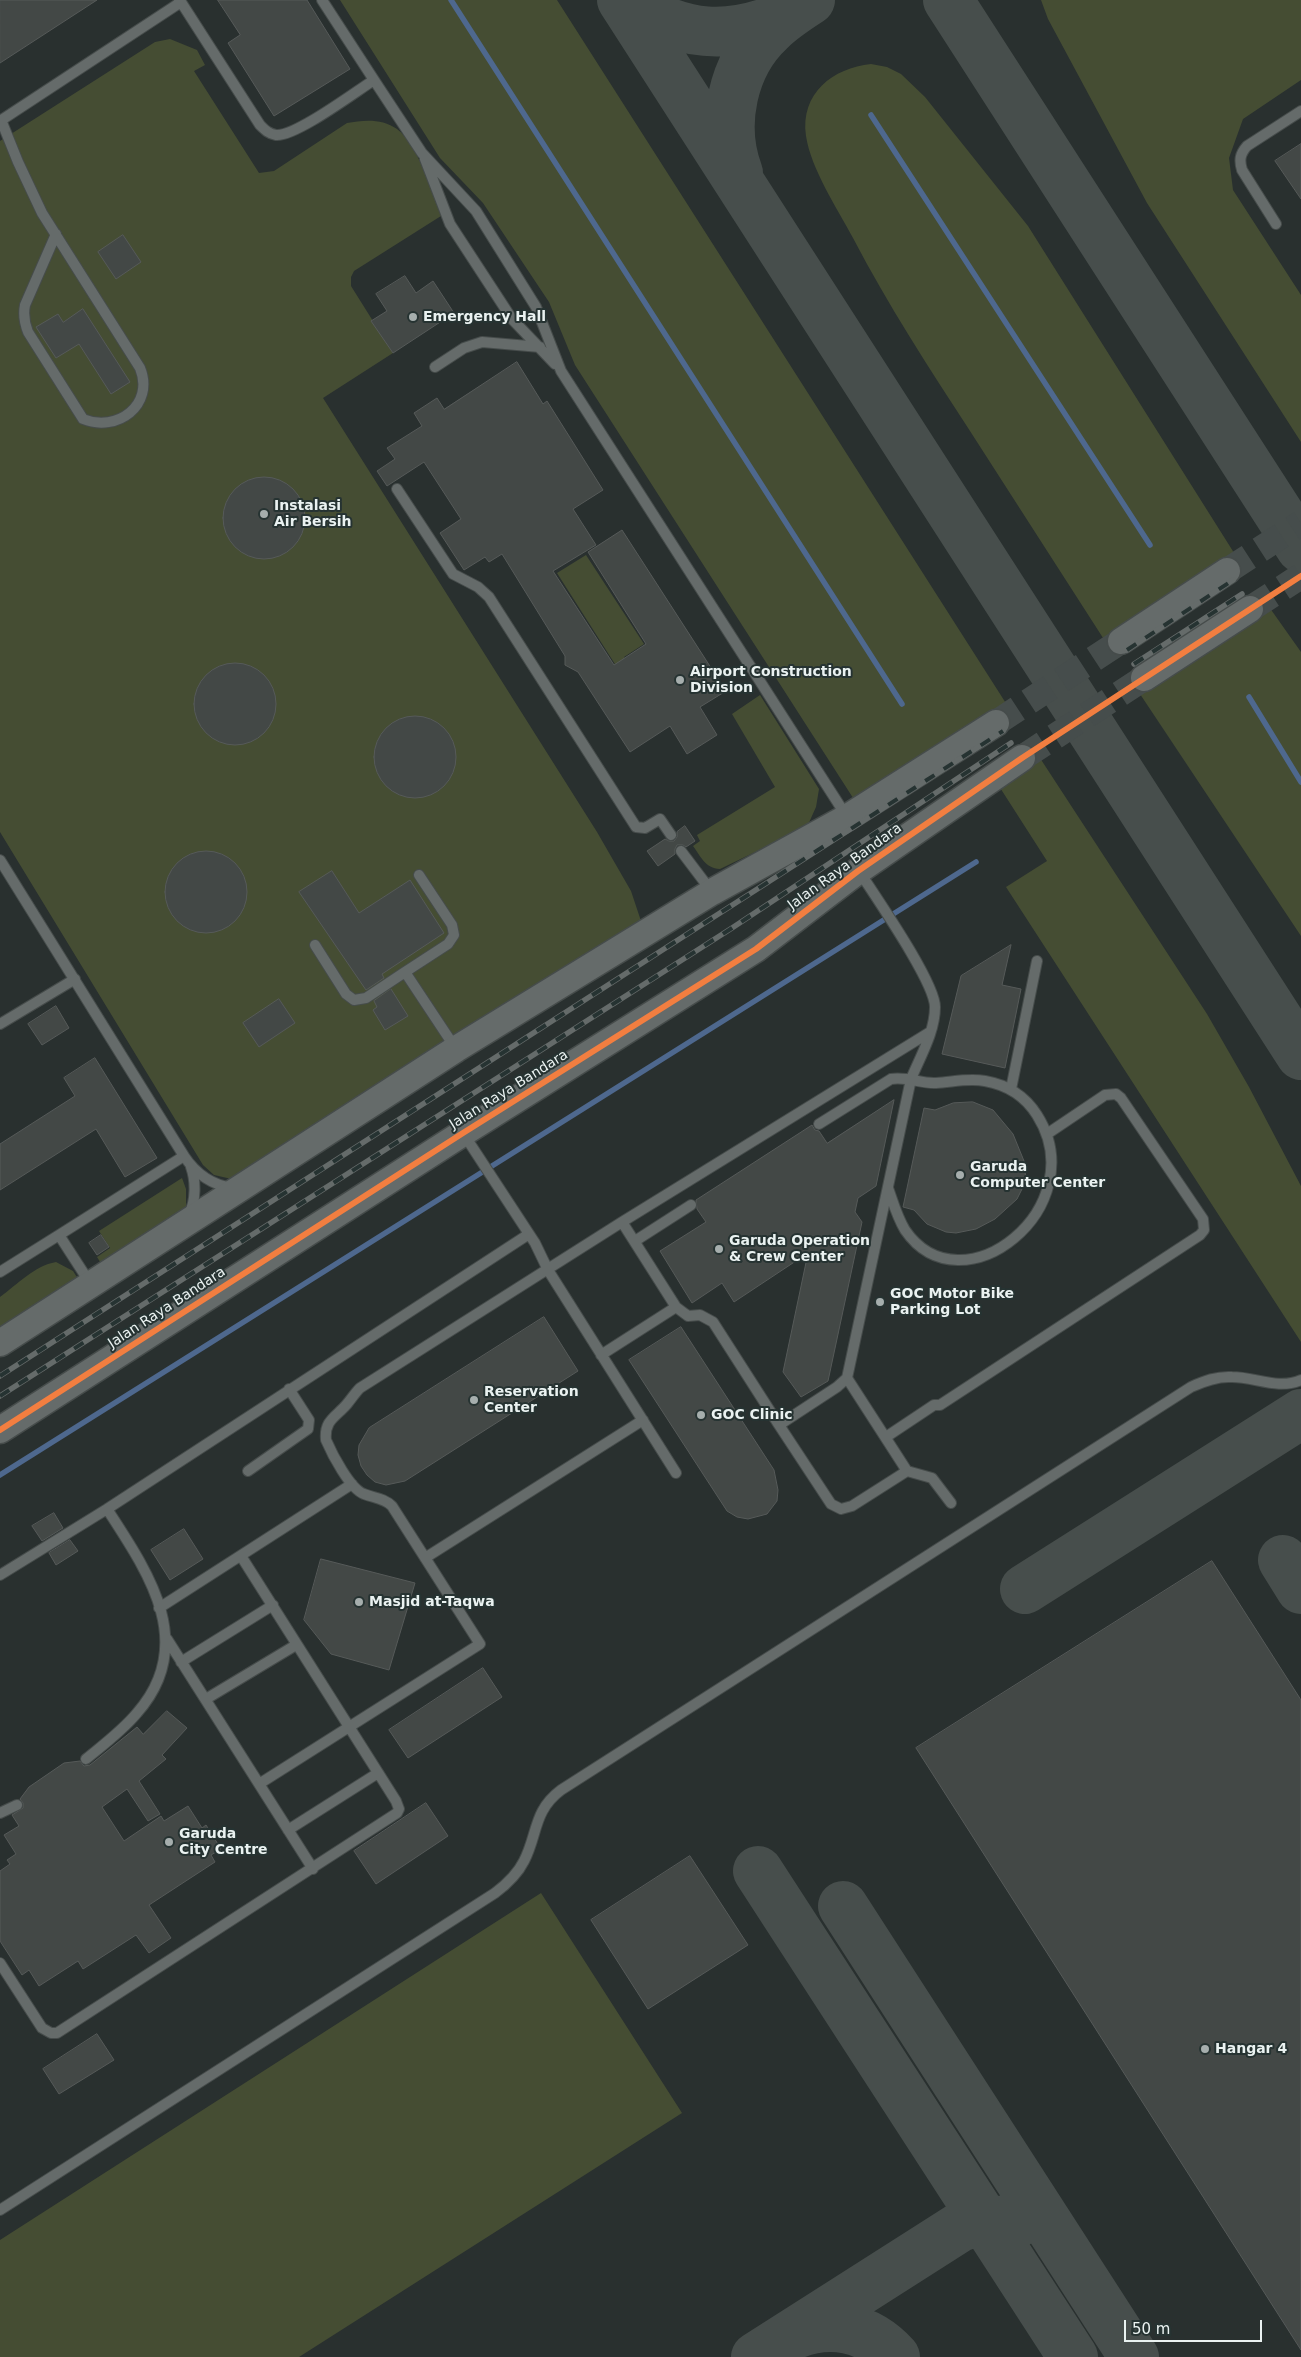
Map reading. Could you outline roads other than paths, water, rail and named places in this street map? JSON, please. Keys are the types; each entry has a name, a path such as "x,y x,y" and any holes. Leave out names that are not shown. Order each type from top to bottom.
{"street":[{"path":"1121,641 1227,571"},
{"path":"1144,678 1250,609"},
{"path":"0,1343 456,1049 712,892 848,817 996,723"},
{"name":"Jalan Raya Bandara","path":"0,1430 469,1142 756,949 865,880 1022,758"}],"lane":[{"path":"322,0 422,153 476,211 536,307 561,370 848,817"},
{"path":"56,234 25,305 25,324 28,332 83,418 94,423 114,421 135,408 142,399 145,389 144,377 140,368 56,234 42,213 1,120 180,1 266,132 276,135 294,132 374,80"},
{"path":"1276,224 1242,170 1239,162 1242,152 1247,146 1301,110"},
{"path":"422,153 450,224 512,319 561,370"},
{"path":"435,366 464,348 482,342 552,349"},
{"path":"397,489 453,574 478,587 489,597 636,827 645,828 660,819 670,835"},
{"path":"681,851 712,892"},
{"path":"0,860 116,1044 131,1073 191,1166 205,1179 225,1186 232,1188 249,1184"},
{"path":"316,945 346,994 354,1000 366,998 448,944 454,935 452,925 419,875"},
{"path":"779,1425 837,1387 847,1378 911,1079 930,1032 934,1016 934,996 865,880"},
{"path":"1011,1089 1037,961"},
{"path":"405,972 456,1049"},
{"path":"0,1024 75,979"},
{"path":"259,1784 480,1644 388,1502 364,1494 352,1484 326,1440 325,1432 331,1417 347,1404 360,1388 622,1222 930,1032"},
{"path":"819,1124 891,1079 911,1079 931,1083 970,1079 985,1081 1011,1089 1033,1109 1046,1134 1051,1164 1049,1182 1039,1211 1020,1236 984,1255 952,1260 926,1251 906,1230 888,1187"},
{"path":"886,1437 934,1405 940,1405 948,1400 1204,1230 1203,1219 1116,1094 1105,1095 1046,1134"},
{"path":"469,1142 529,1234 548,1270 676,1473"},
{"path":"0,1272 184,1156"},
{"path":"181,1228 192,1209 194,1182 191,1166"},
{"path":"635,1241 691,1205"},
{"path":"622,1222 676,1307 688,1316 700,1315 713,1322 831,1504 836,1507 848,1508 908,1471 928,1475 951,1503"},
{"path":"0,1575 107,1509 529,1234"},
{"path":"59,1235 91,1285"},
{"path":"602,1355 676,1307"},
{"path":"0,2210 496,1893 520,1869 541,1813 546,1804 561,1790 1191,1387 1211,1378 1222,1377 1279,1384 1301,1380"},
{"path":"847,1378 908,1471"},
{"path":"248,1471 308,1429 308,1417 289,1389"},
{"path":"425,1558 643,1420"},
{"path":"160,1608 352,1484"},
{"path":"86,1759 131,1720 150,1696 162,1670 166,1652 164,1620 143,1564 107,1509"},
{"path":"0,1963 42,2028 51,2033 56,2033 313,1869 397,1813 398,1804 241,1556"},
{"path":"181,1662 273,1605"},
{"path":"165,1636 313,1869"},
{"path":"206,1699 296,1645"},
{"path":"288,1830 378,1773"},
{"path":"0,1813 17,1805"}],"waterway":[{"path":"451,0 902,704"},
{"path":"871,115 1150,545"},
{"path":"1249,697 1301,782"},
{"path":"0,1475 976,862"}],"tunnel":[{"path":"1227,571 1301,523"},
{"path":"1250,609 1301,576"},
{"path":"996,723 1121,641"},
{"path":"1022,758 1144,678"}],"railway":[{"path":"1127,650 1233,580"},
{"path":"1134,664 1242,594"},
{"path":"0,1376 1003,731"},
{"path":"0,1396 732,928 1011,743"}],"place":[{"name":"Emergency Hall","path":"413,317"},
{"name":"Instalasi Air Bersih","path":"264,514"},
{"name":"Airport Construction Division","path":"680,680"},
{"name":"Garuda Computer Center","path":"960,1175"},
{"name":"Garuda Operation & Crew Center","path":"719,1249"},
{"name":"GOC Motor Bike Parking Lot","path":"880,1302"},
{"name":"Reservation Center","path":"474,1400"},
{"name":"GOC Clinic","path":"701,1415"},
{"name":"Masjid at-Taqwa","path":"359,1602"},
{"name":"Garuda City Centre","path":"169,1842"},
{"name":"Hangar 4","path":"1205,2049"}]}
